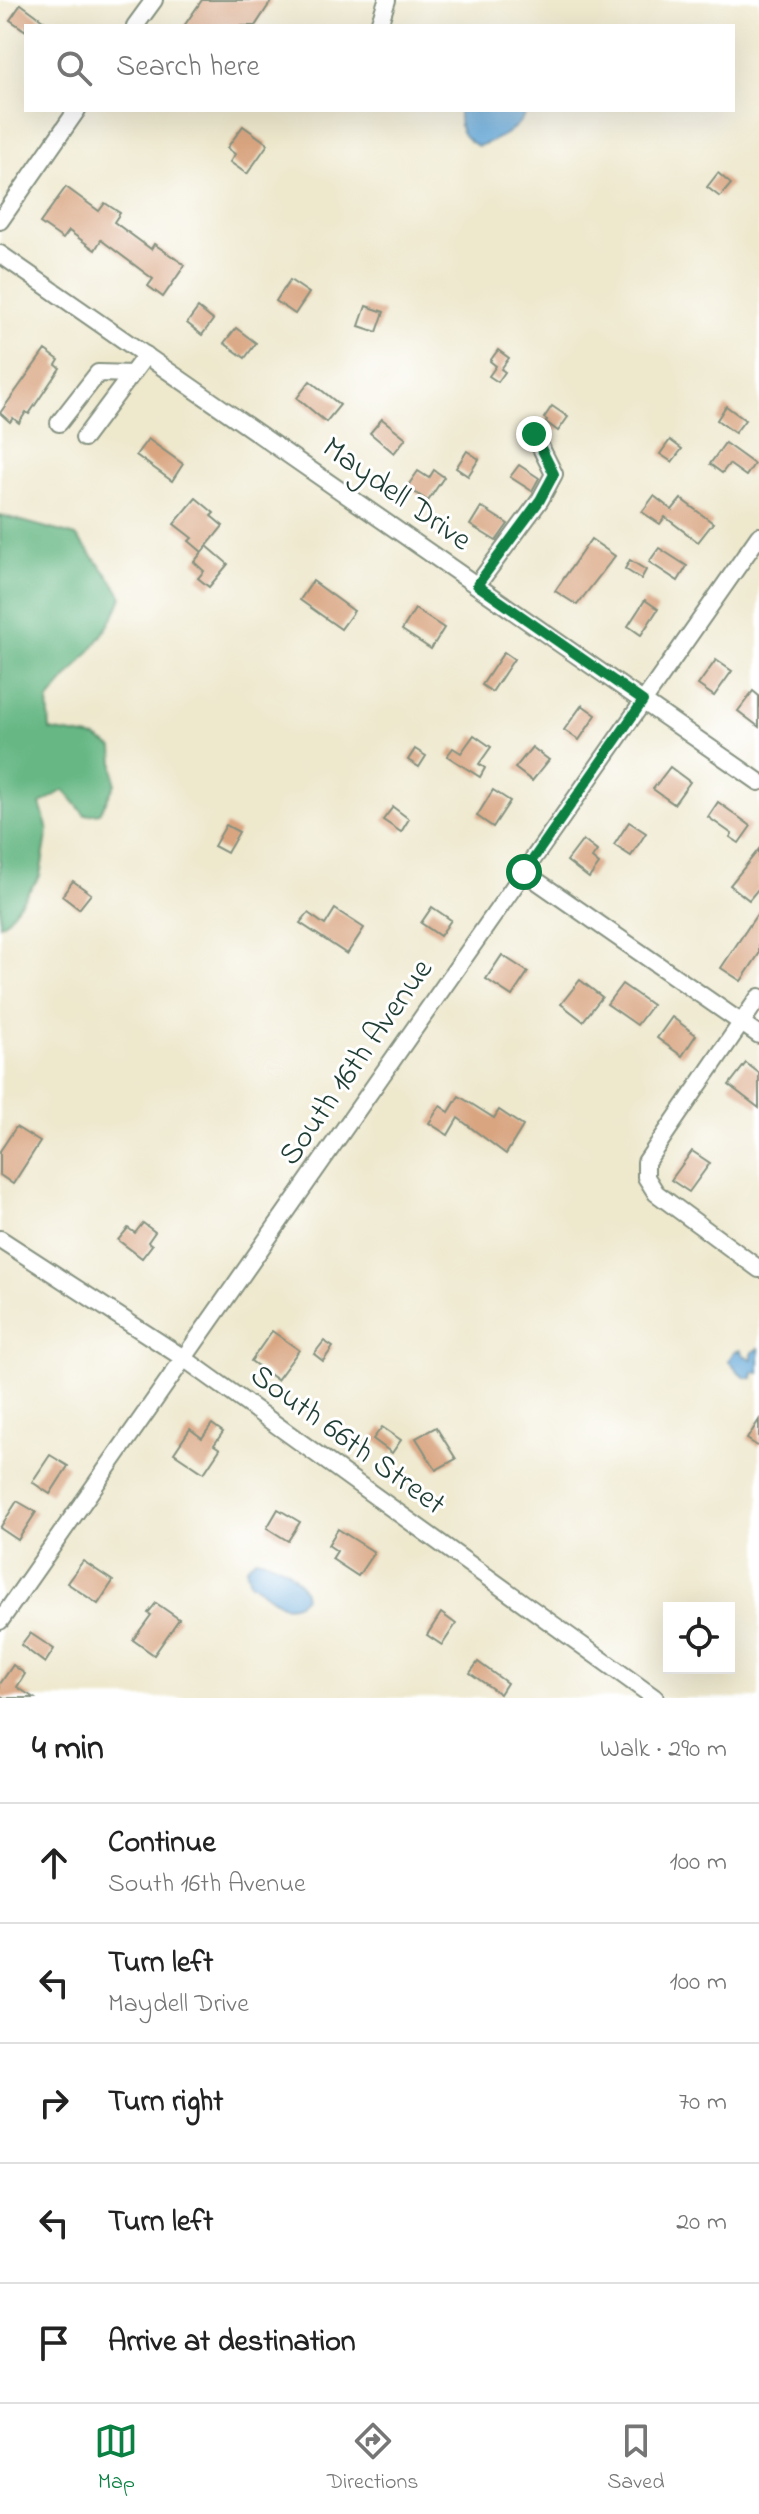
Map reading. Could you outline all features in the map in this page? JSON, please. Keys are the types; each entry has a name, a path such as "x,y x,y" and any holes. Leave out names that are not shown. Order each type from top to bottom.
{"street":[{"path":"136,24 154,0"},
{"path":"379,24 387,0"},
{"path":"0,221 76,112"},
{"name":"Maydell Drive","path":"0,254 759,782"},
{"path":"84,438 146,355"},
{"path":"59,423 98,373 132,374"},
{"path":"477,585 540,500 554,474 534,434"},
{"name":"South 16th Avenue","path":"0,1621 759,536"},
{"path":"524,872 759,1035"},
{"path":"759,997 646,1162 646,1177 656,1193 759,1269"},
{"name":"South 66th Street","path":"0,1239 185,1359 655,1698"}],"green space":[{"path":"0,515 76,536 122,597 99,639 48,701 50,730 96,738 113,748 115,784 100,813 85,815 64,790 40,804 48,830 40,876 0,925"}],"water":[{"path":"459,112 527,112 507,133 478,146 468,139 459,122"},
{"path":"759,1348 759,1373 753,1372 752,1378 741,1375 728,1361 734,1352 740,1350 752,1359 752,1353"},
{"path":"255,1558 271,1562 293,1575 305,1597 294,1605 281,1605 250,1582 246,1568"}],"building":[{"path":"202,0 272,0 256,24 185,24"},
{"path":"21,4 48,24 24,24 24,30 10,20"},
{"path":"243,126 268,144 247,174 230,162 235,154 227,148"},
{"path":"718,173 731,184 720,197 707,187"},
{"path":"66,187 99,211 105,203 120,213 114,222 151,249 154,244 185,265 163,297 148,286 153,279 101,240 95,250 69,231 63,239 40,223"},
{"path":"290,280 309,293 295,314 276,301"},
{"path":"366,306 384,312 377,332 359,326"},
{"path":"198,308 213,320 202,335 187,323"},
{"path":"236,328 256,343 245,358 224,343"},
{"path":"45,350 59,360 56,365 60,368 29,414 26,412 19,423 13,418 10,422 0,413"},
{"path":"498,350 509,358 501,369 505,372 498,382 489,376 496,366 490,361"},
{"path":"310,381 340,405 326,422 297,398"},
{"path":"552,406 568,417 558,431 544,418"},
{"path":"726,406 745,420 735,433 717,420"},
{"path":"382,419 406,438 394,453 370,433"},
{"path":"148,439 183,464 172,481 136,455"},
{"path":"670,440 682,449 672,462 660,454"},
{"path":"725,443 754,464 746,476 729,464 722,473 710,464"},
{"path":"467,451 479,459 468,476 456,468"},
{"path":"519,465 539,478 532,491 510,477"},
{"path":"434,470 444,477 428,501 407,487 418,471 429,478"},
{"path":"654,496 672,510 681,499 713,523 698,542 665,517 660,524 642,512"},
{"path":"196,498 214,513 211,516 223,526 202,552 189,541 192,538 174,524"},
{"path":"481,507 508,524 496,541 470,525"},
{"path":"591,539 615,556 577,605 555,591"},
{"path":"207,546 228,564 209,587 198,578 204,571 194,562"},
{"path":"659,548 687,566 678,581 649,562"},
{"path":"630,560 646,570 641,579 625,569"},
{"path":"313,581 354,611 341,629 300,600"},
{"path":"645,600 658,609 641,635 628,626"},
{"path":"415,609 444,628 431,649 402,630"},
{"path":"504,652 514,659 492,692 482,685"},
{"path":"716,660 732,671 714,696 698,685"},
{"path":"753,691 759,696 759,727 738,711"},
{"path":"582,705 596,715 579,740 564,730"},
{"path":"474,735 491,747 479,764 485,768 480,777 447,756 453,748 461,753"},
{"path":"532,747 549,760 532,781 515,768"},
{"path":"415,749 426,756 419,767 408,760"},
{"path":"670,767 690,782 674,804 653,789"},
{"path":"493,790 510,801 493,827 477,816"},
{"path":"718,802 751,826 739,843 708,817"},
{"path":"393,807 409,819 401,832 383,820"},
{"path":"629,822 646,833 631,856 614,845"},
{"path":"226,825 239,832 227,853 214,846"},
{"path":"583,840 597,851 592,858 599,864 589,878 567,861"},
{"path":"759,849 759,888 749,900 730,885"},
{"path":"73,881 91,894 79,909 62,896"},
{"path":"432,907 451,920 440,936 421,923"},
{"path":"335,909 364,928 347,954 300,923 308,913 325,925"},
{"path":"759,911 759,954 741,981 721,968"},
{"path":"502,955 528,972 512,996 486,979"},
{"path":"580,980 602,997 583,1021 561,1004"},
{"path":"622,984 652,1005 637,1025 607,1004"},
{"path":"672,1017 696,1035 682,1056 657,1038"},
{"path":"746,1063 759,1073 759,1108 729,1085"},
{"path":"459,1096 494,1118 499,1110 523,1126 506,1154 458,1118 448,1135 429,1123 440,1106 449,1112"},
{"path":"16,1127 40,1142 13,1184 0,1175 0,1151"},
{"path":"692,1151 710,1163 689,1192 671,1180"},
{"path":"143,1223 155,1232 148,1242 152,1245 142,1258 118,1240 128,1228 135,1233"},
{"path":"272,1331 299,1350 277,1380 251,1361"},
{"path":"324,1341 333,1347 323,1361 314,1354"},
{"path":"759,1420 759,1447 747,1439"},
{"path":"212,1424 223,1432 214,1445 220,1449 204,1473 174,1453 190,1429 202,1438"},
{"path":"382,1427 401,1440 392,1453 373,1439"},
{"path":"436,1427 456,1459 436,1470 416,1438"},
{"path":"50,1455 68,1466 50,1494 32,1482"},
{"path":"17,1501 36,1512 18,1540 0,1528"},
{"path":"278,1509 300,1522 288,1541 267,1528"},
{"path":"338,1529 374,1552 358,1576 332,1559 337,1551 328,1545"},
{"path":"83,1561 113,1581 98,1604 67,1583"},
{"path":"156,1603 179,1619 154,1655 133,1640"},
{"path":"441,1613 456,1624 442,1645 427,1635"},
{"path":"30,1633 54,1649 45,1663 21,1645"},
{"path":"478,1662 507,1683 500,1694 470,1673"},
{"path":"13,1665 25,1674 17,1687 34,1698 4,1698 0,1695 0,1684"}],"route":[{"path":"524,872 643,701 477,585 540,500 554,474 534,434"}]}
